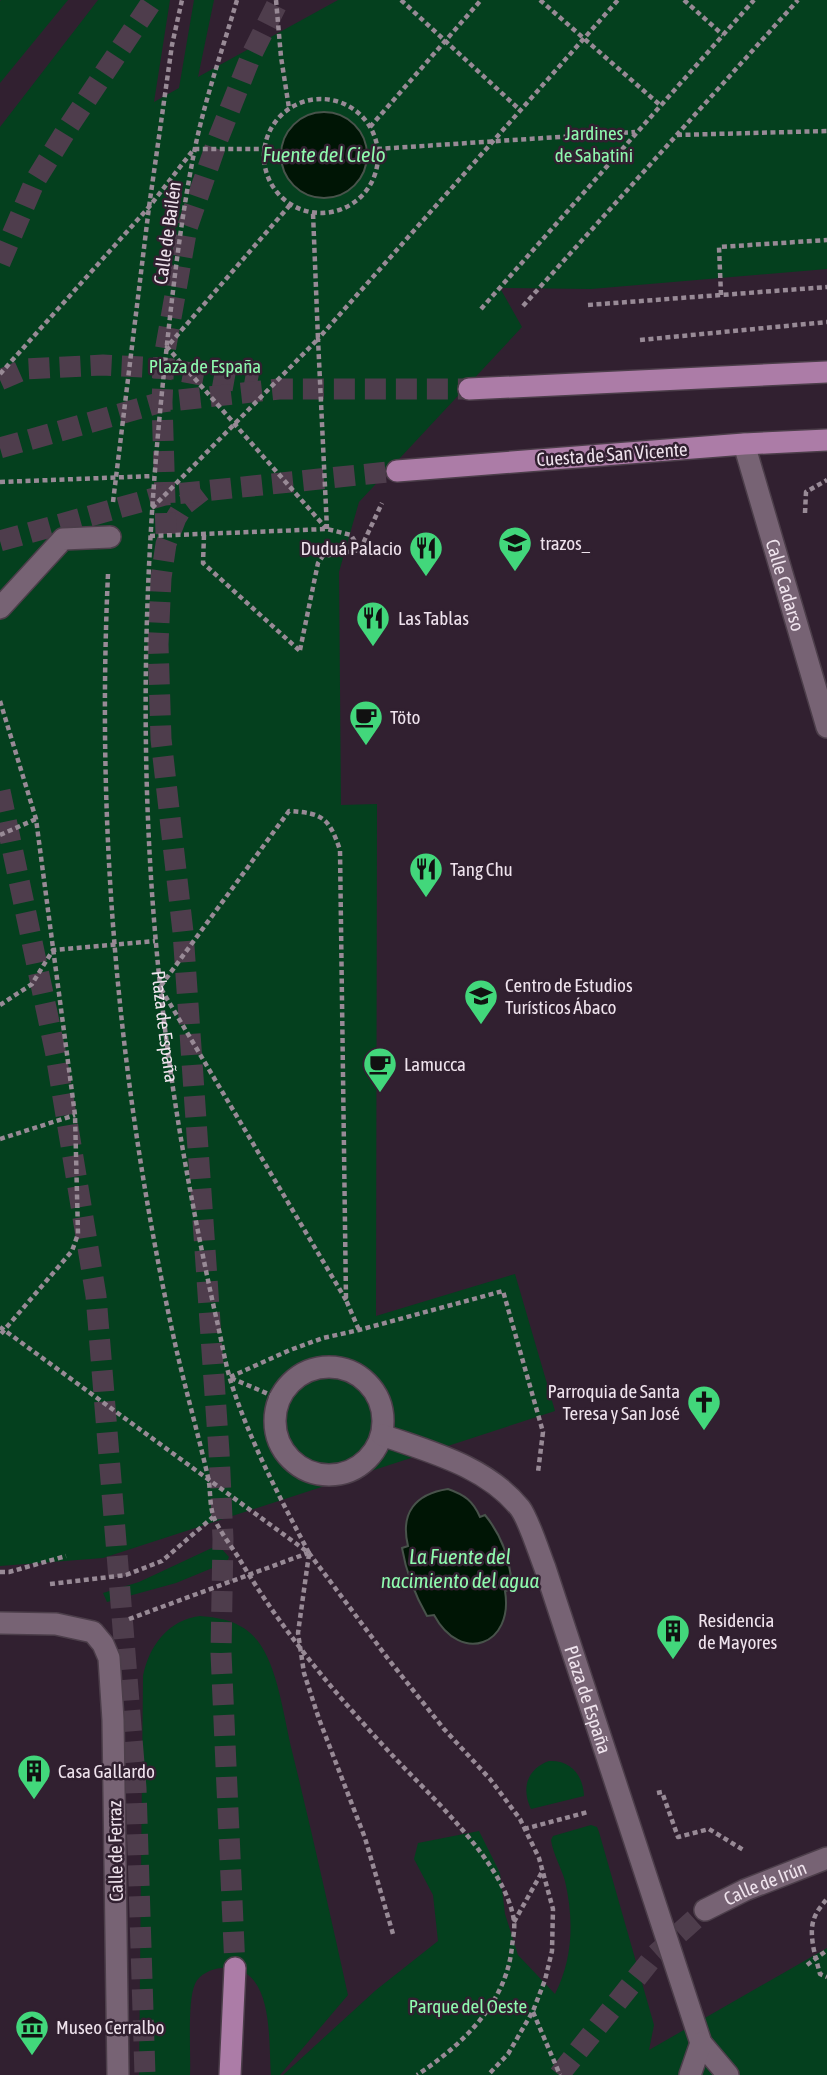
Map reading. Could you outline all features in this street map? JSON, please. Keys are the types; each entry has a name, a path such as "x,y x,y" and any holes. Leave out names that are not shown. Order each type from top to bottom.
{"main road":[{"path":"469,388 827,372"},
{"name":"Cuesta de San Vicente","path":"397,471 827,440"},
{"path":"230,2075 235,1968"}],"street":[{"name":"Calle Cadarso","path":"744,444 827,727"},
{"path":"0,607 63,539 110,537"},
{"path":"324,1366 342,1368 357,1374 370,1385 379,1399 383,1416 382,1435 374,1452 361,1465 344,1474 325,1475 307,1471 291,1460 280,1444 275,1427 276,1408 280,1399 282,1392 294,1379 308,1371 324,1366"},
{"name":"Plaza de España","path":"382,1435 457,1462 491,1482 521,1509 549,1581 701,2043"},
{"name":"Calle de Ferraz","path":"0,1623 56,1624 93,1632 103,1644 108,1658 111,1674 118,2075"},
{"name":"Calle de Irún","path":"705,1910 744,1889 827,1858"},
{"path":"690,2075 701,2043"},
{"path":"701,2043 728,2075"}],"path":[{"path":"182,0 172,45 149,207 110,537 104,680 105,801 113,943 144,1183 185,1388 210,1482 214,1517 249,1576 351,1711 477,1847 506,1894 514,1923 511,1961 494,2003 467,2035 417,2075"},
{"name":"Calle de Bailén","path":"153,476 176,261 194,149 237,0"},
{"path":"276,0 289,108"},
{"path":"401,0 520,110"},
{"path":"370,127 481,0"},
{"path":"540,0 660,105"},
{"path":"151,509 318,339 618,0"},
{"path":"684,0 723,35"},
{"path":"481,309 754,0"},
{"path":"523,306 798,0"},
{"path":"315,97 335,99 354,108 370,127 377,149 373,180 361,196 346,209 326,214 313,213 290,205 275,193 268,179 263,149 273,127 289,108 315,97"},
{"path":"676,135 827,131"},
{"path":"377,149 636,132"},
{"path":"0,374 149,207 194,149 263,149"},
{"path":"290,205 167,347 327,529"},
{"path":"313,213 327,529"},
{"path":"721,295 719,247 827,240"},
{"path":"587,305 827,287"},
{"path":"634,341 827,322"},
{"path":"360,550 397,471"},
{"path":"0,482 153,476"},
{"name":"Plaza de España","path":"153,476 144,694 155,941 165,1046 201,1252 230,1377 270,1480 309,1553"},
{"path":"805,520 806,492 827,480"},
{"path":"110,537 327,529 351,535 360,550"},
{"path":"204,535 203,563 300,651 318,563 323,556 360,550"},
{"path":"0,701 36,819 75,1115 78,1234 72,1251 0,1335"},
{"path":"346,1300 340,850 332,827 312,812 289,811 160,987 346,1300 359,1331"},
{"path":"0,835 36,819"},
{"path":"53,950 155,941"},
{"path":"0,1005 32,984 53,950"},
{"path":"0,1139 75,1115"},
{"path":"230,1377 312,1342 503,1291 543,1432 530,1532"},
{"path":"0,1327 309,1553 444,1729 490,1779 524,1829 539,1858 553,1909 552,1951 533,2011 508,2054 488,2075"},
{"path":"230,1377 280,1399"},
{"path":"73,1580 126,1575 162,1561 214,1517"},
{"path":"162,1608 309,1553"},
{"path":"309,1553 298,1633 304,1673 318,1719 365,1838 393,1934"},
{"path":"0,1572 9,1572 66,1556"},
{"path":"662,1791 678,1838 709,1829 750,1854"},
{"path":"524,1829 622,1803"},
{"path":"514,1923 542,1871"},
{"path":"823,1904 812,1927 820,1974 827,1978"},
{"path":"807,1965 826,1951"},
{"path":"533,2011 560,2075"}],"green space":[{"path":"68,0 0,83 0,1"},
{"name":"Plaza de España","path":"98,0 170,0 154,102 179,88 194,0 214,0 198,77 338,0 827,0 827,269 591,289 500,288 522,327 359,502 339,572 341,805 377,804 376,1316 515,1274 555,1411 103,1558 0,1566 0,127"},
{"path":"214,1547 220,1547 229,1557 227,1562 176,1583 107,1602 103,1593 139,1582"},
{"path":"200,1616 224,1620 245,1629 257,1640 270,1664 279,1693 348,1995 280,2075 271,2075 268,2024 260,1990 251,1978 239,1970 221,1968 199,1977 195,1984 190,2015 190,2075 139,2075 143,1676 150,1655 162,1636 178,1623"},
{"path":"549,1761 564,1763 574,1770 581,1782 584,1796 531,1809 526,1794 528,1780 536,1769"},
{"name":"Parque del Oeste","path":"591,1825 597,1827 599,1832 654,2025 649,2050 827,1948 827,2075 283,2075 376,1990 438,1941 433,1895 414,1859 418,1843 479,1831 500,1873 505,1914 518,1955 555,1994 565,1967 571,1925 565,1881 551,1840 553,1836"}],"water":[{"name":"Fuente del Cielo","path":"324,112 341,115 355,124 364,138 367,155 364,172 355,186 341,195 324,198 307,195 293,186 284,172 281,155 284,138 293,124 307,115"},
{"name":"La Fuente del nacimiento del agua","path":"448,1489 468,1499 480,1517 485,1515 497,1532 508,1560 512,1590 505,1591 506,1610 502,1625 494,1636 483,1642 471,1644 458,1640 445,1631 434,1615 427,1616 404,1557 402,1548 408,1546 406,1524 413,1507 427,1495"}],"tunnel":[{"path":"0,263 35,181 153,0"},
{"path":"166,534 162,402 164,357 187,228 251,56 279,0"},
{"path":"0,380 25,369 103,365 163,368 257,385"},
{"path":"0,448 162,402 279,389 469,389"},
{"path":"0,541 165,495 397,471"},
{"path":"202,491 184,505 166,544 161,578 158,644 161,739 183,932 219,1452 223,1539 221,1653 235,1968"},
{"path":"0,791 56,1055 96,1296 136,1788 145,2075"},
{"path":"559,2075 654,1956 705,1910"}],"place":[{"name":"trazos_","path":"515,573"},
{"name":"Duduá Palacio","path":"426,578"},
{"name":"Las Tablas","path":"373,648"},
{"name":"Töto","path":"366,747"},
{"name":"Tang Chu","path":"426,899"},
{"name":"Centro de Estudios Turísticos Ábaco","path":"481,1026"},
{"name":"Lamucca","path":"380,1094"},
{"name":"Parroquia de Santa Teresa y San José","path":"704,1432"},
{"name":"Residencia de Mayores","path":"673,1661"},
{"name":"Casa Gallardo","path":"34,1801"},
{"name":"Museo Cerralbo","path":"32,2057"}],"park label":[{"name":"Jardines de Sabatini","path":"594,144"}]}
